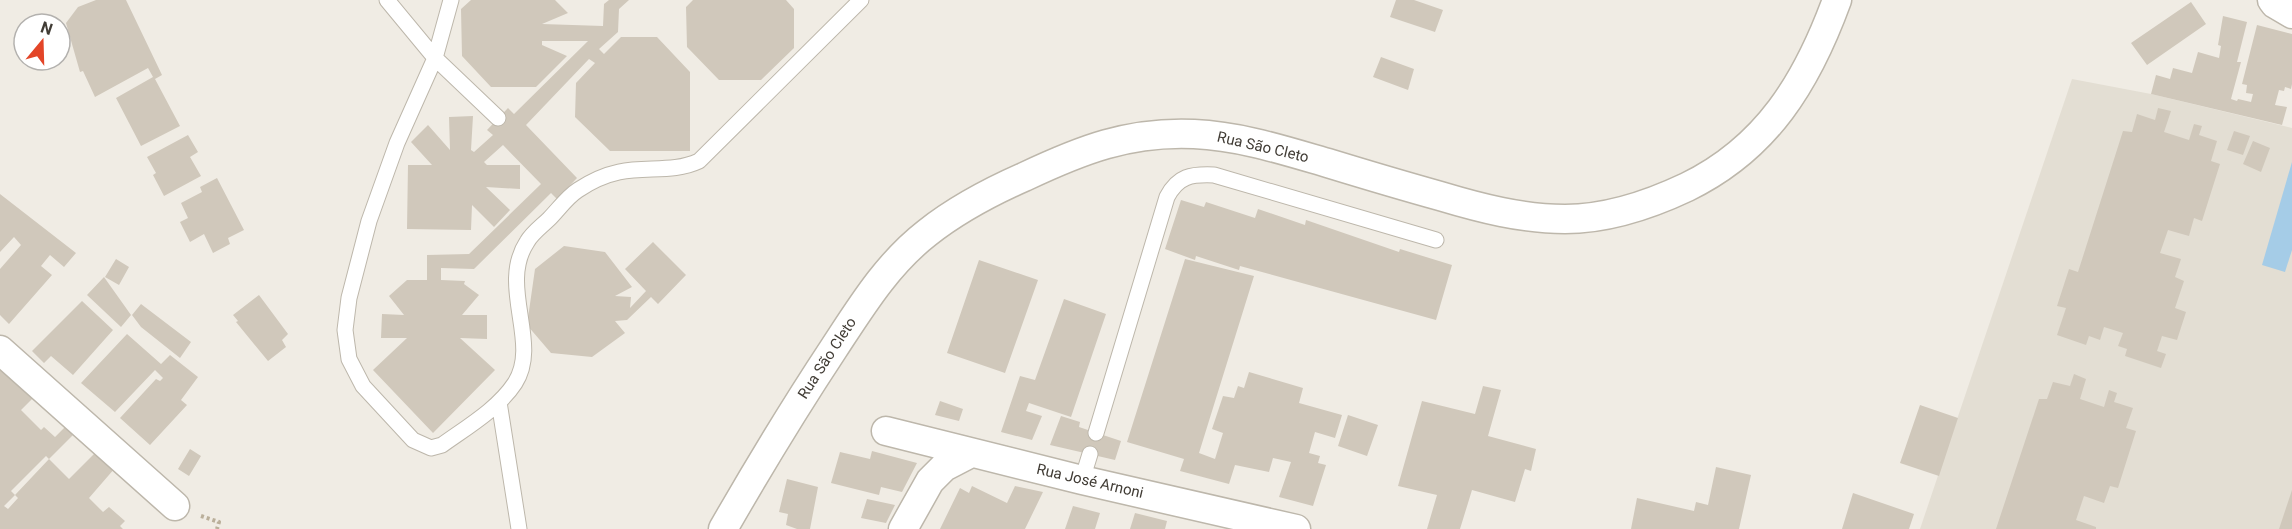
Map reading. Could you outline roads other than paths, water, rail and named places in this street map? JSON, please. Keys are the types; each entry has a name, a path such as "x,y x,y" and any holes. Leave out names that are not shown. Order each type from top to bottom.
{"street":[{"name":"Rua São Cleto","path":"723,529 799,401 863,304 893,264 927,233 1000,188 1089,148 1133,137 1190,134 1232,137 1293,152 1484,208 1526,217 1565,219 1610,215 1663,199 1710,176 1735,159 1784,109 1817,50 1837,0"},
{"path":"2272,0 2292,14"},
{"path":"0,350 175,506"},
{"name":"Rua José Arnoni","path":"886,431 971,453 1086,467 1296,529"},
{"path":"903,529 930,482 945,467 971,453"}],"lane":[{"path":"387,0 435,58 498,118"},
{"path":"451,0 435,58 397,143 369,221 349,298 345,330 349,359 363,386 413,440 432,447 442,445 499,402 515,383 522,368 523,351 516,284 518,262 527,241 573,188 621,171 685,167 699,161 861,0"},
{"path":"1096,433 1167,197 1172,186 1182,178 1214,175 1436,240"},
{"path":"499,402 519,529"}],"water":[{"path":"2292,162 2292,250 2285,272 2262,265"}]}
